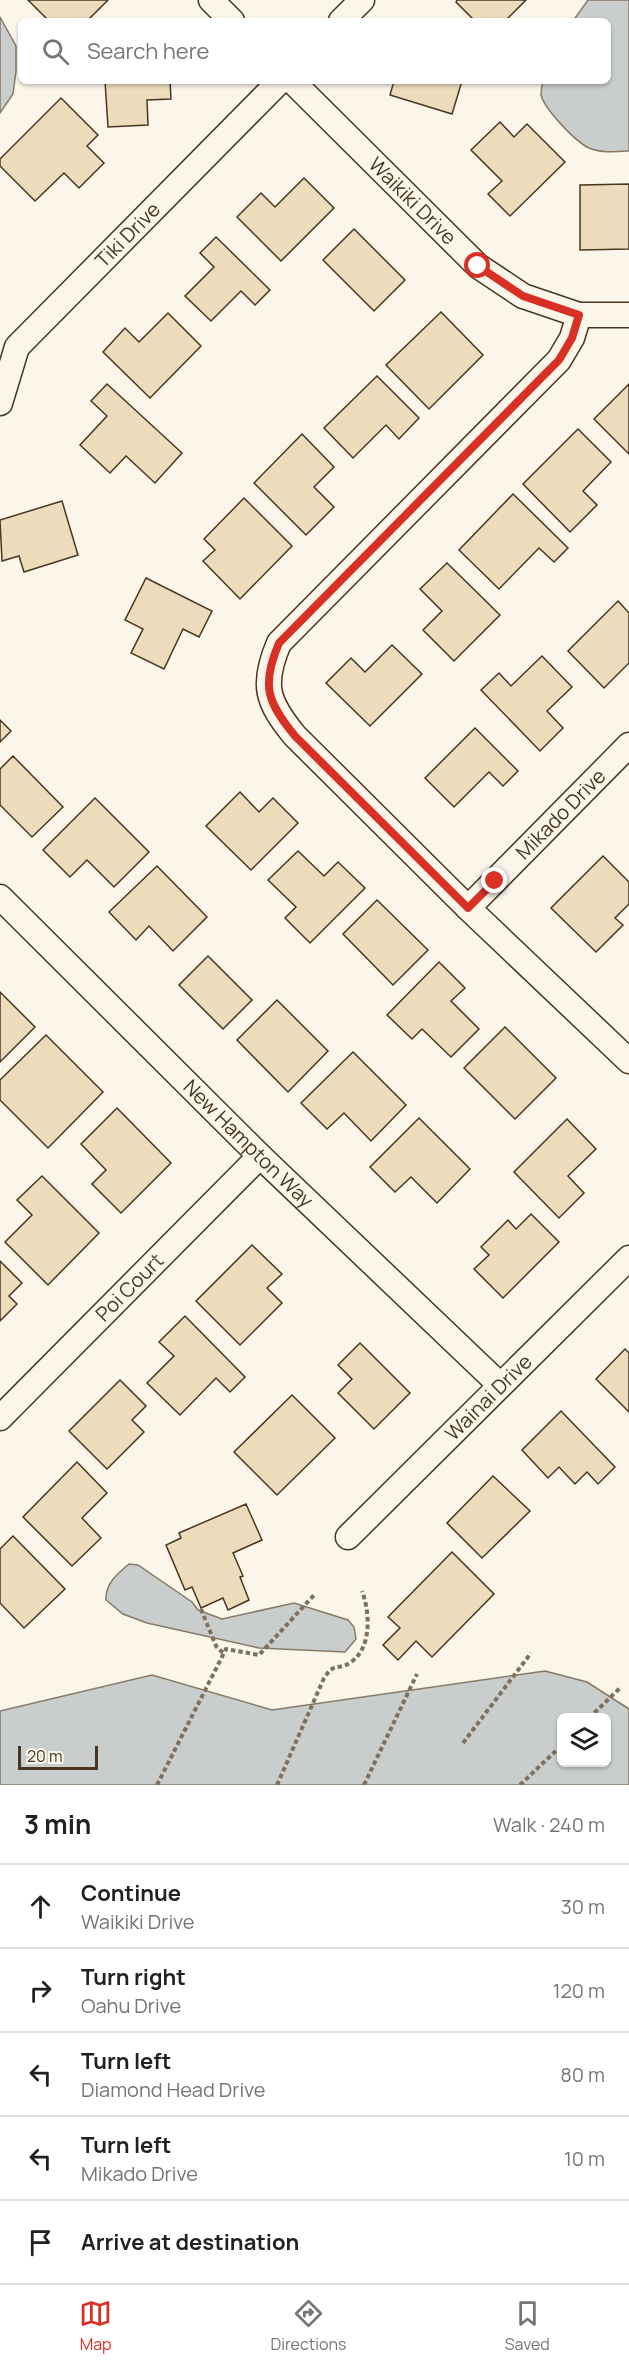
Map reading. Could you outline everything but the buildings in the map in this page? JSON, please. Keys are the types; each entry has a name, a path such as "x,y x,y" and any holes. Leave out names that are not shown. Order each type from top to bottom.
{"street":[{"path":"211,0 229,18"},
{"path":"344,18 362,0"},
{"name":"Tiki Drive","path":"0,403 17,347 277,84"},
{"name":"Waikiki Drive","path":"295,84 478,266 523,296 579,315 629,315"},
{"path":"579,315 572,338 559,360 279,643 268,672 274,708 295,736 468,908 629,1061"},
{"name":"Mikado Drive","path":"468,908 629,745"},
{"name":"New Hampton Way","path":"0,897 260,1156 500,1385"},
{"name":"Poi Court","path":"0,1418 260,1156"},
{"name":"Wainai Drive","path":"348,1537 629,1258"}],"path":[{"path":"277,1785 328,1670 337,1665 344,1666 352,1662 365,1642 368,1630 366,1600 362,1591"},
{"path":"157,1785 226,1649 259,1655 315,1594"},
{"path":"201,1609 216,1646 224,1654"},
{"path":"463,1743 531,1653"},
{"path":"364,1785 417,1674"},
{"path":"594,1713 620,1688"},
{"path":"520,1785 557,1748"}],"shaded area":[{"path":"588,0 629,0 629,151 594,150 583,145 555,117 541,95 543,84 611,84 611,18 575,18"},
{"path":"0,17 16,46 16,71 13,94 0,113"},
{"path":"129,1564 138,1565 192,1602 198,1610 222,1619 294,1603 348,1620 354,1627 356,1639 345,1652 259,1648 147,1623 123,1614 106,1600 110,1584"},
{"path":"545,1671 587,1682 629,1709 629,1785 0,1785 0,1711 152,1675 272,1710"}],"route":[{"path":"478,266 523,296 579,315 572,338 559,360 279,643 268,672 269,691 274,708 282,721 468,908 495,881"}]}
